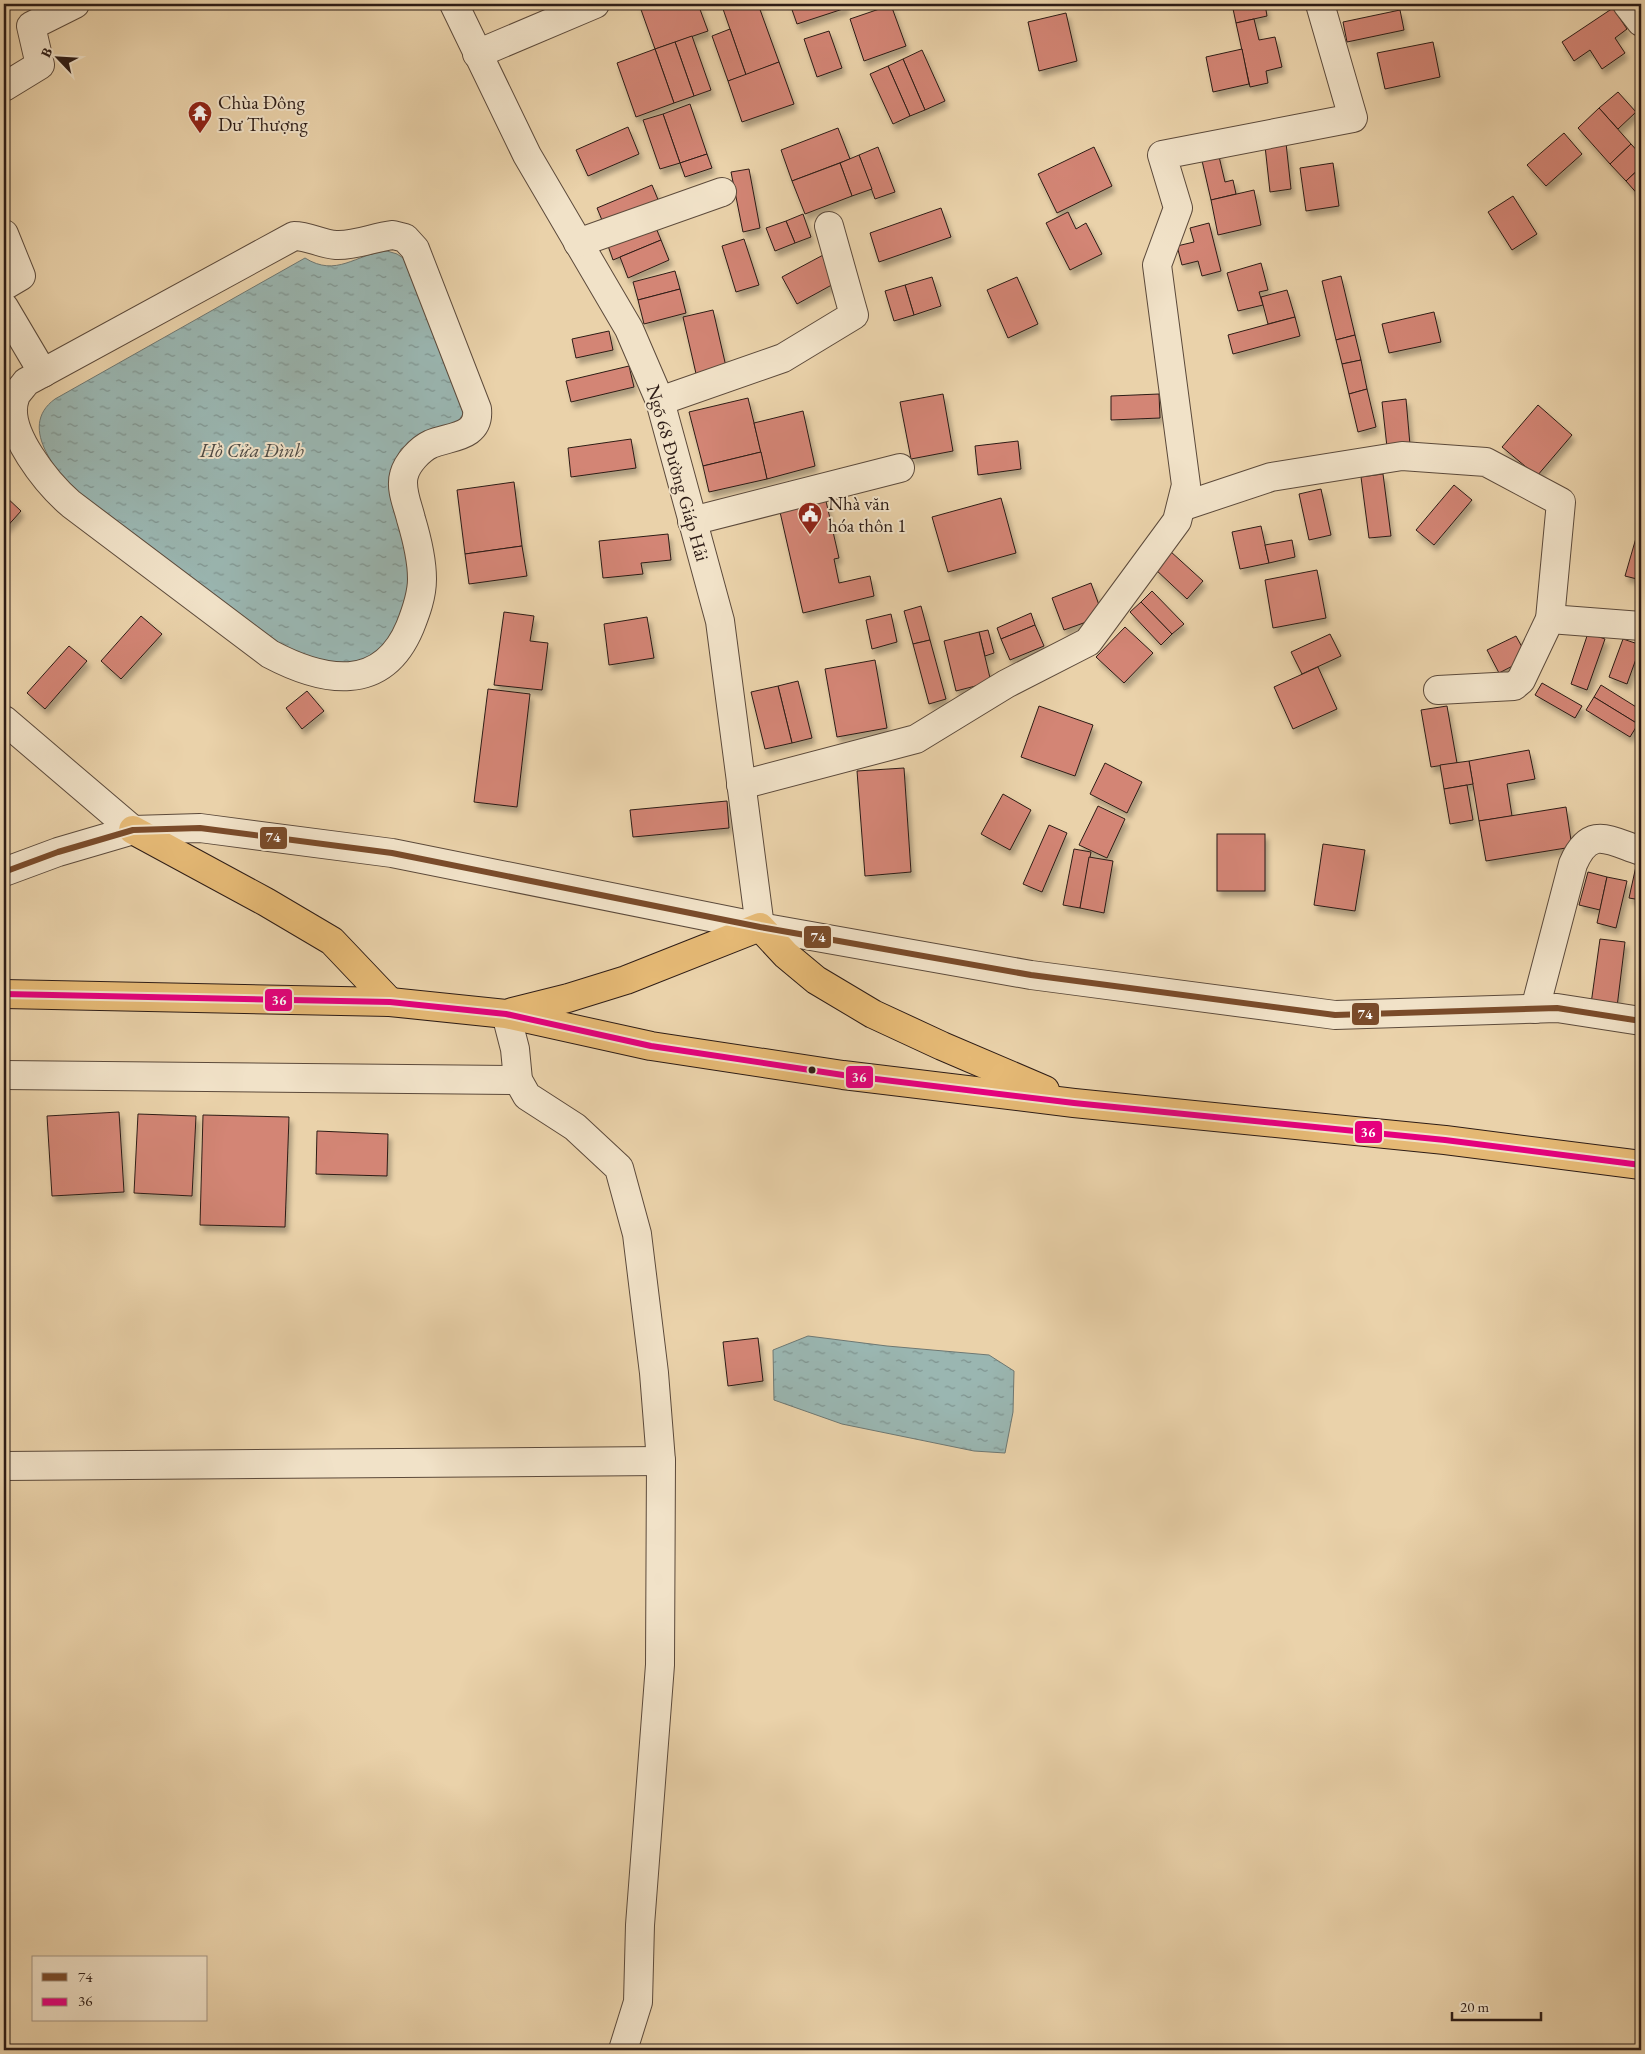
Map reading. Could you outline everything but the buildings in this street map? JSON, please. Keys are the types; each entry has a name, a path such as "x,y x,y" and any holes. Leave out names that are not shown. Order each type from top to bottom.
{"main road":[{"path":"133,830 266,902 332,941 390,1002"},
{"path":"506,1014 568,998 626,980 760,927 786,955 816,980 873,1014 1074,1103"},
{"path":"4,994 390,1002 506,1014 652,1046 843,1076 1074,1103 1445,1140 1641,1165"}],"street":[{"path":"4,87 40,65 30,15 76,4"},
{"name":"Ngõ 68 Đường Giáp Hải","path":"454,4 527,155 629,329 660,401 720,621 760,927"},
{"path":"477,54 595,4"},
{"path":"741,785 916,739 1006,684 1088,642 1177,521 1186,485 1157,264 1178,208 1162,155 1353,118 1320,4"},
{"path":"1627,4 1641,22"},
{"path":"578,243 722,192"},
{"path":"660,401 783,358 854,315 829,226"},
{"path":"4,234 21,276 4,286"},
{"path":"394,234 405,238 415,249 478,418 473,427 466,433 430,444 414,456 404,475 404,494 419,551 422,580 417,609 406,637 390,659 373,671 356,676 337,677 293,666 270,654 77,510 42,476 26,449 14,417 14,398 26,382 43,373 294,236 302,236 333,245 359,243 394,234"},
{"path":"4,307 43,373"},
{"path":"1181,507 1271,477 1402,456 1486,462 1560,502 1550,619 1521,680 1514,686 1438,690"},
{"path":"692,521 900,468"},
{"path":"1550,619 1641,626"},
{"path":"4,720 133,830"},
{"path":"4,872 58,852 133,830 200,828 392,853 760,927 1031,974 1335,1015 1557,1008 1641,1021"},
{"path":"1535,1008 1573,864 1580,848 1591,839 1605,839 1641,851"},
{"path":"506,1014 515,1049 518,1080 528,1096 575,1127 619,1168 638,1234 654,1373 661,1461 660,1665 640,1925 638,2002 624,2050"},
{"path":"4,1075 518,1080"},
{"path":"4,1466 661,1461"}],"water":[{"name":"Hồ Cửa Đình","path":"387,251 397,254 406,260 463,403 463,414 457,423 419,436 401,449 393,466 409,562 410,593 403,625 366,662 346,665 293,655 84,501 54,465 46,451 39,424 44,411 55,399 305,258 316,264 327,266 346,263"},
{"path":"808,1336 887,1346 989,1355 1014,1371 1013,1412 1005,1453 974,1451 842,1424 774,1400 773,1350"}],"transit line":[{"name":"74","path":"4,872 58,852 133,830 200,828 392,853 760,927 1031,975 1335,1015 1557,1008 1641,1021"},
{"name":"36","path":"4,994 390,1002 506,1014 651,1046 843,1075 1074,1103 1445,1140 1641,1165"}],"place":[{"name":"Chùa Đông Dư Thượng","path":"200,134"},
{"name":"Nhà văn hóa thôn 1","path":"810,535"}]}
